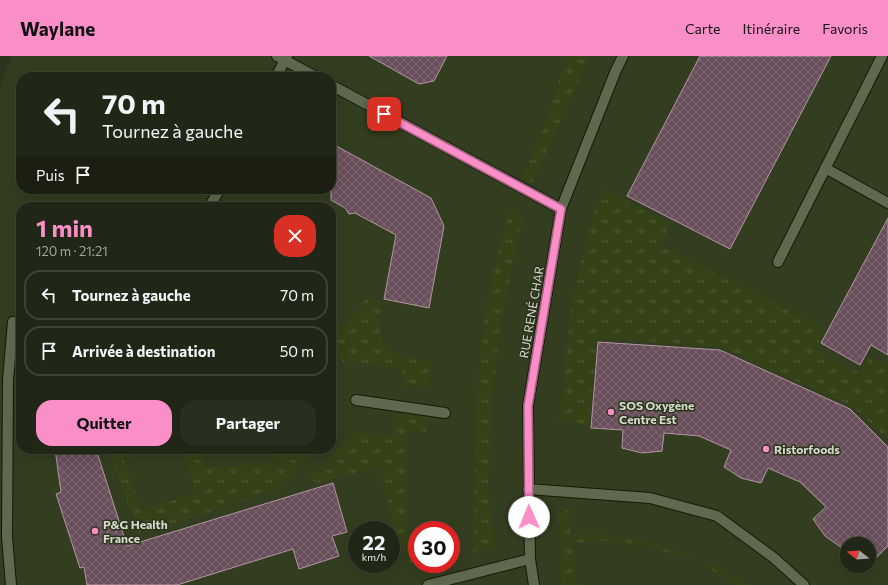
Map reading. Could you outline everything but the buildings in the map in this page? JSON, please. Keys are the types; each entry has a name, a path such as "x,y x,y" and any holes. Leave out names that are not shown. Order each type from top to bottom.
{"street":[{"name":"RUE RENÉ CHAR","path":"534,585 530,559 528,406 561,209 616,70 623,56"},
{"path":"778,262 882,56"},
{"path":"278,72 283,57 308,72"},
{"path":"336,88 561,209"},
{"path":"825,168 888,202"},
{"path":"11,585 7,537 8,380 13,322 16,322"},
{"path":"356,400 445,413"},
{"path":"528,489 650,498 717,516 774,558 804,585"},
{"path":"428,585 530,559"}],"shaded area":[{"path":"11,56 888,56 888,585 0,585 0,90"}],"green space":[{"path":"567,56 590,56 532,184 522,179 549,111"},
{"path":"604,189 670,224 661,245 826,330 815,349 860,373 870,357 888,366 888,440 853,406 719,347 597,338 589,426 559,421 572,299 592,217"},
{"path":"511,207 525,218 518,236 499,336 492,401 488,490 495,546 473,553 476,416 483,329 494,267"},
{"path":"366,298 382,302 380,328 382,342 390,351 399,355 432,361 428,388 403,386 402,369 343,362 336,358 336,322 347,327"},
{"path":"395,414 427,417 427,432 408,431 408,562 400,543 400,521 392,521 379,466 317,483 309,480 309,476 332,454 336,454 336,451 356,432 391,436"},
{"path":"109,454 133,454 131,458 124,459 141,510 196,493 184,454 202,454 206,467 271,464 273,454 314,454 276,490 140,535"},
{"path":"559,507 569,510 570,535 606,535 641,540 690,555 689,559 652,548 605,541 572,543 577,585 563,585 561,573"},
{"path":"710,562 746,585 737,585 708,568"}],"place":[{"name":"SOS Oxygène Centre Est","path":"611,412"},
{"name":"Ristorfoods","path":"766,449"},
{"name":"P&G Health France","path":"95,531"}],"route":[{"path":"384,114 561,209 528,406 529,517"}]}
